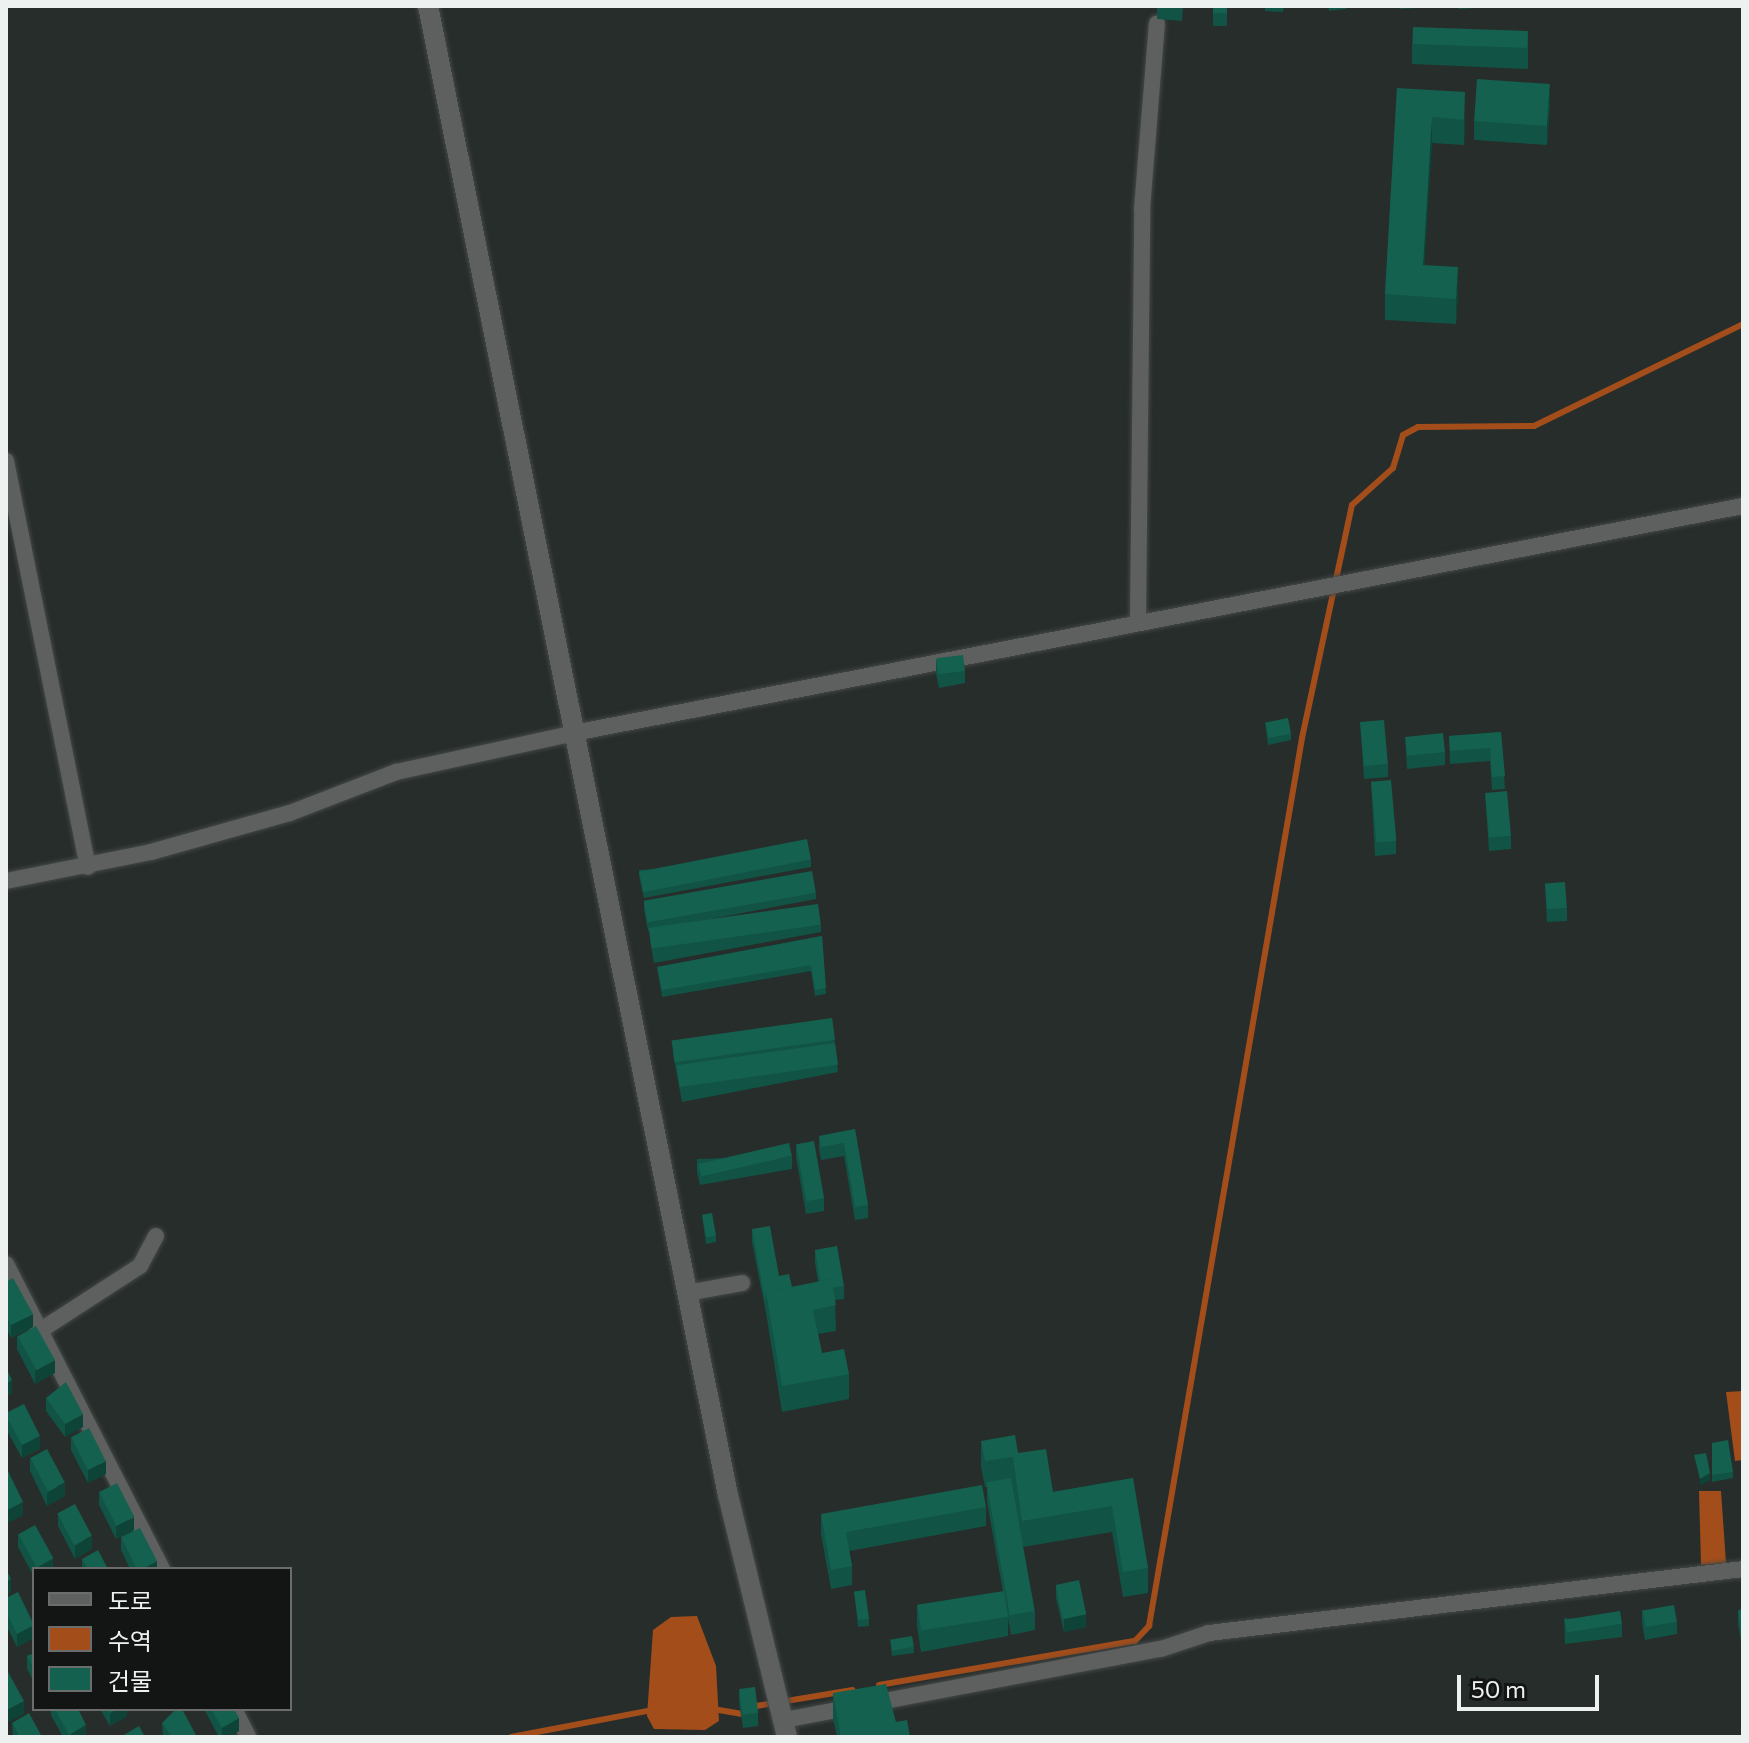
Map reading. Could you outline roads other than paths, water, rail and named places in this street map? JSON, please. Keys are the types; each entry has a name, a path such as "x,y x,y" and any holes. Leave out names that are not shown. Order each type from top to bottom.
{"street":[{"path":"428,6 579,732 687,1293 785,1729 1161,1649 1209,1633 1743,1569"},
{"path":"1138,620 1142,209 1157,24"},
{"path":"6,461 88,867"},
{"path":"6,881 88,867 290,813 396,772 579,732 1138,620 1743,506"},
{"path":"41,1330 140,1266 156,1236"},
{"path":"6,1264 161,1567"},
{"path":"687,1293 742,1283"},
{"path":"235,1711 248,1737"}],"water":[{"path":"1743,1391 1743,1460 1735,1461 1726,1392"},
{"path":"1699,1491 1721,1491 1726,1563 1701,1565"},
{"path":"697,1616 716,1666 719,1721 705,1730 654,1729 647,1716 653,1630 671,1617"}],"waterway":[{"path":"879,1685 1135,1641 1149,1626 1302,738 1352,505 1393,468 1403,435 1418,427 1534,426 1743,324"},
{"path":"756,1706 853,1690"},
{"path":"719,1710 741,1714"},
{"path":"511,1737 647,1711"}]}
